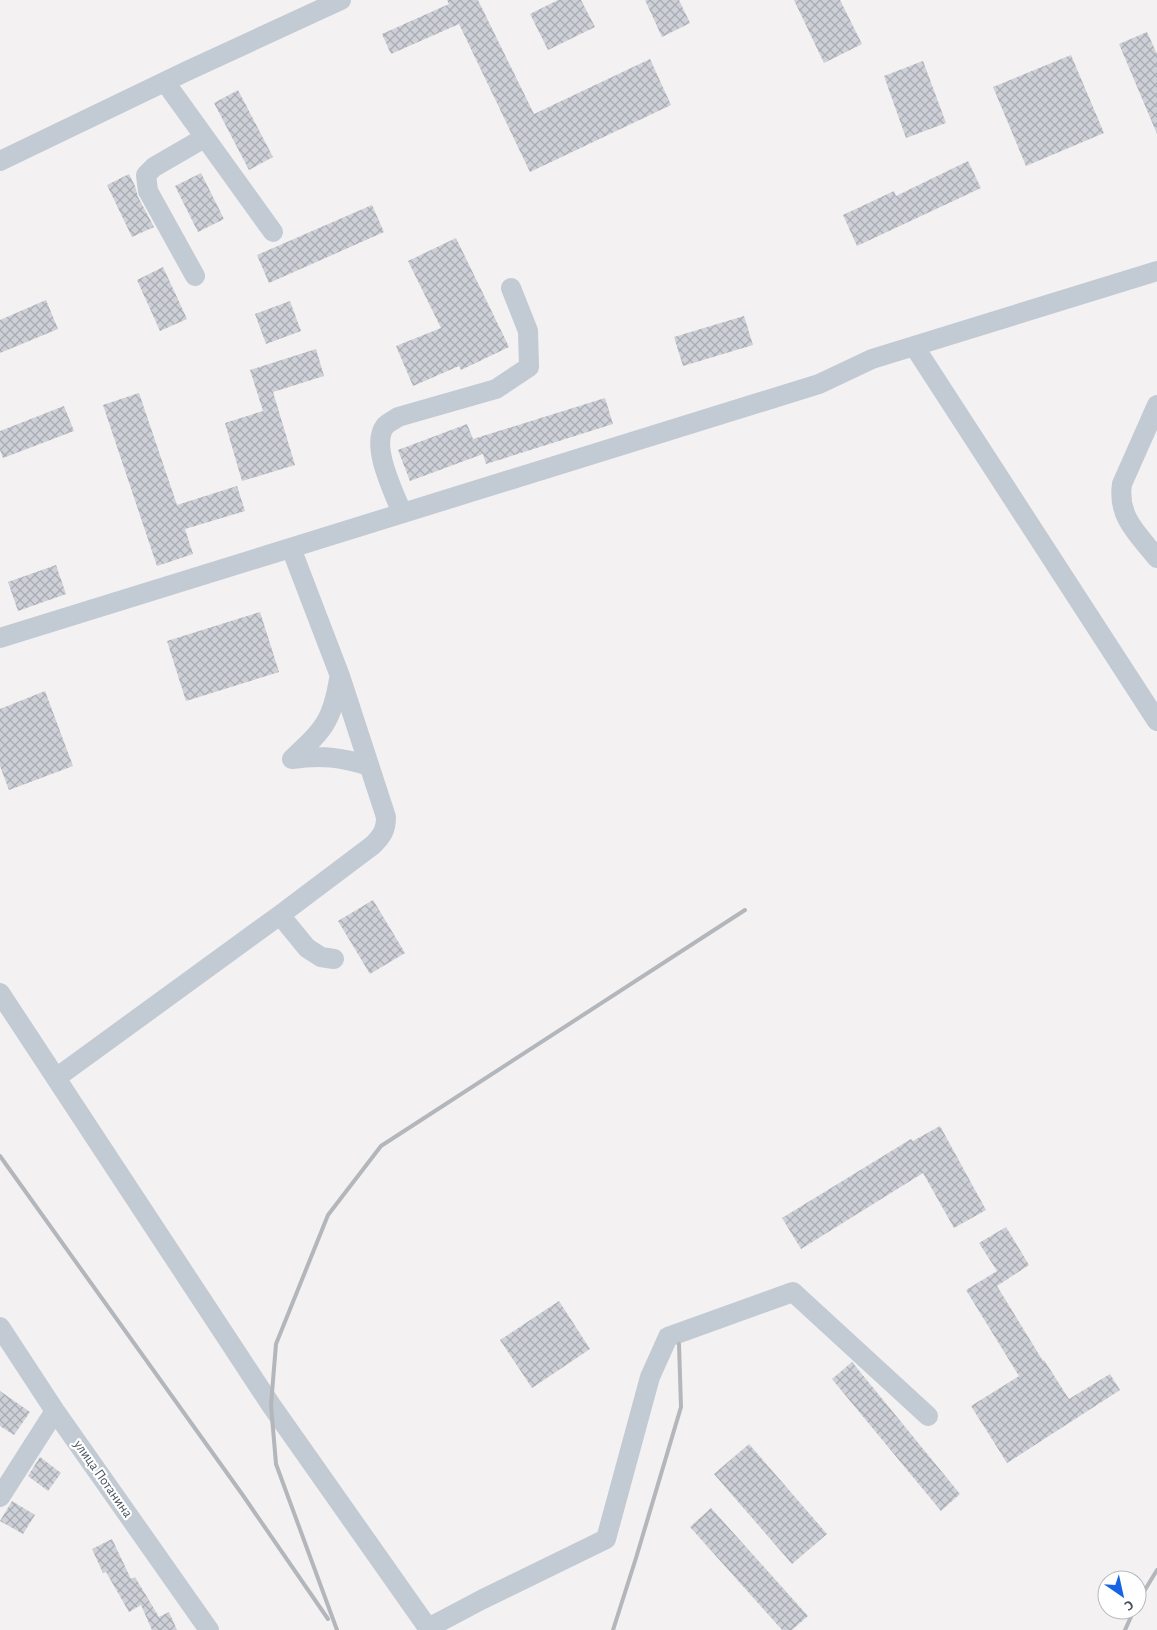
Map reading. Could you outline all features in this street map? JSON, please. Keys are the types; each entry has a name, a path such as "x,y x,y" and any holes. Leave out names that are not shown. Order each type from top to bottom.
{"street":[{"path":"0,162 342,0"},
{"path":"166,82 204,138 273,232"},
{"path":"195,276 148,191 146,175 154,167 204,138"},
{"path":"0,638 819,384 872,358 1157,271"},
{"path":"402,513 382,461 380,439 386,426 398,417 496,388 529,367 528,331 511,288"},
{"path":"914,346 1154,712"},
{"path":"1157,406 1122,484 1120,495 1126,517 1157,558"},
{"path":"56,1078 373,845 382,835 386,826 386,817 340,676 291,548"},
{"path":"340,676 336,703 328,721 315,737 292,759 328,756 347,759 369,766"},
{"path":"280,915 307,948 321,957 334,958"},
{"path":"0,993 271,1405 428,1628 606,1539 650,1377 668,1338 793,1292 928,1416"},
{"name":"улица Потанина","path":"0,1327 55,1411 209,1630"},
{"path":"0,1497 55,1411"}],"building":[{"path":"447,0 478,0 534,114 650,59 671,105 530,172 459,24 391,54 382,34 449,4"},
{"path":"558,0 581,0 595,27 548,50 530,14"},
{"path":"645,0 679,0 690,23 662,37"},
{"path":"794,0 840,0 862,44 824,63"},
{"path":"1147,32 1157,54 1157,134 1119,44"},
{"path":"1071,55 1104,133 1026,166 993,87"},
{"path":"923,61 946,123 906,138 884,76"},
{"path":"238,90 273,157 249,170 214,103"},
{"path":"968,161 981,188 857,246 843,215 894,191 896,196"},
{"path":"201,173 224,219 198,232 175,186"},
{"path":"129,174 138,197 154,227 132,237 107,185"},
{"path":"372,205 384,232 269,283 257,255"},
{"path":"456,238 509,347 461,370 459,366 413,386 396,346 441,328 408,261"},
{"path":"163,267 187,319 160,331 137,280"},
{"path":"46,300 58,329 0,353 0,320"},
{"path":"290,301 301,331 266,344 255,314"},
{"path":"744,316 753,345 683,366 674,337"},
{"path":"316,349 324,376 273,392 295,465 242,481 225,423 263,411 250,370"},
{"path":"139,393 177,505 237,486 245,511 185,529 193,554 157,566 103,405"},
{"path":"605,398 613,424 486,464 483,454 410,481 398,450 467,424 473,439"},
{"path":"64,406 74,431 3,458 0,450 0,431"},
{"path":"56,565 66,594 18,611 8,582"},
{"path":"260,612 279,672 186,701 167,641"},
{"path":"45,691 73,766 9,790 0,766 0,709"},
{"path":"373,900 405,953 370,974 338,921"},
{"path":"940,1126 986,1210 954,1228 923,1173 801,1249 782,1218 911,1139 913,1141"},
{"path":"1006,1227 1029,1265 997,1286 1043,1361 1069,1399 1110,1374 1120,1390 1007,1463 971,1406 1019,1376 966,1290 997,1271 979,1243"},
{"path":"559,1301 590,1349 532,1388 500,1340"},
{"path":"852,1362 960,1494 941,1511 832,1379"},
{"path":"0,1391 30,1412 14,1435 0,1426"},
{"path":"749,1444 827,1534 792,1564 714,1474"},
{"path":"40,1457 61,1473 48,1491 28,1476"},
{"path":"12,1501 35,1515 23,1534 0,1521"},
{"path":"711,1508 808,1616 792,1630 782,1630 690,1527"},
{"path":"112,1539 131,1579 135,1577 159,1617 169,1612 177,1630 152,1630 141,1605 129,1612 106,1572 103,1573 92,1549"}],"railway":[{"path":"337,1630 276,1464 271,1405 276,1344 328,1215 381,1146 745,910"},
{"path":"0,1156 242,1494 328,1619"},
{"path":"613,1630 681,1407 679,1344"},
{"path":"1147,1586 1157,1570"},
{"path":"1125,1630 1130,1620"}]}
